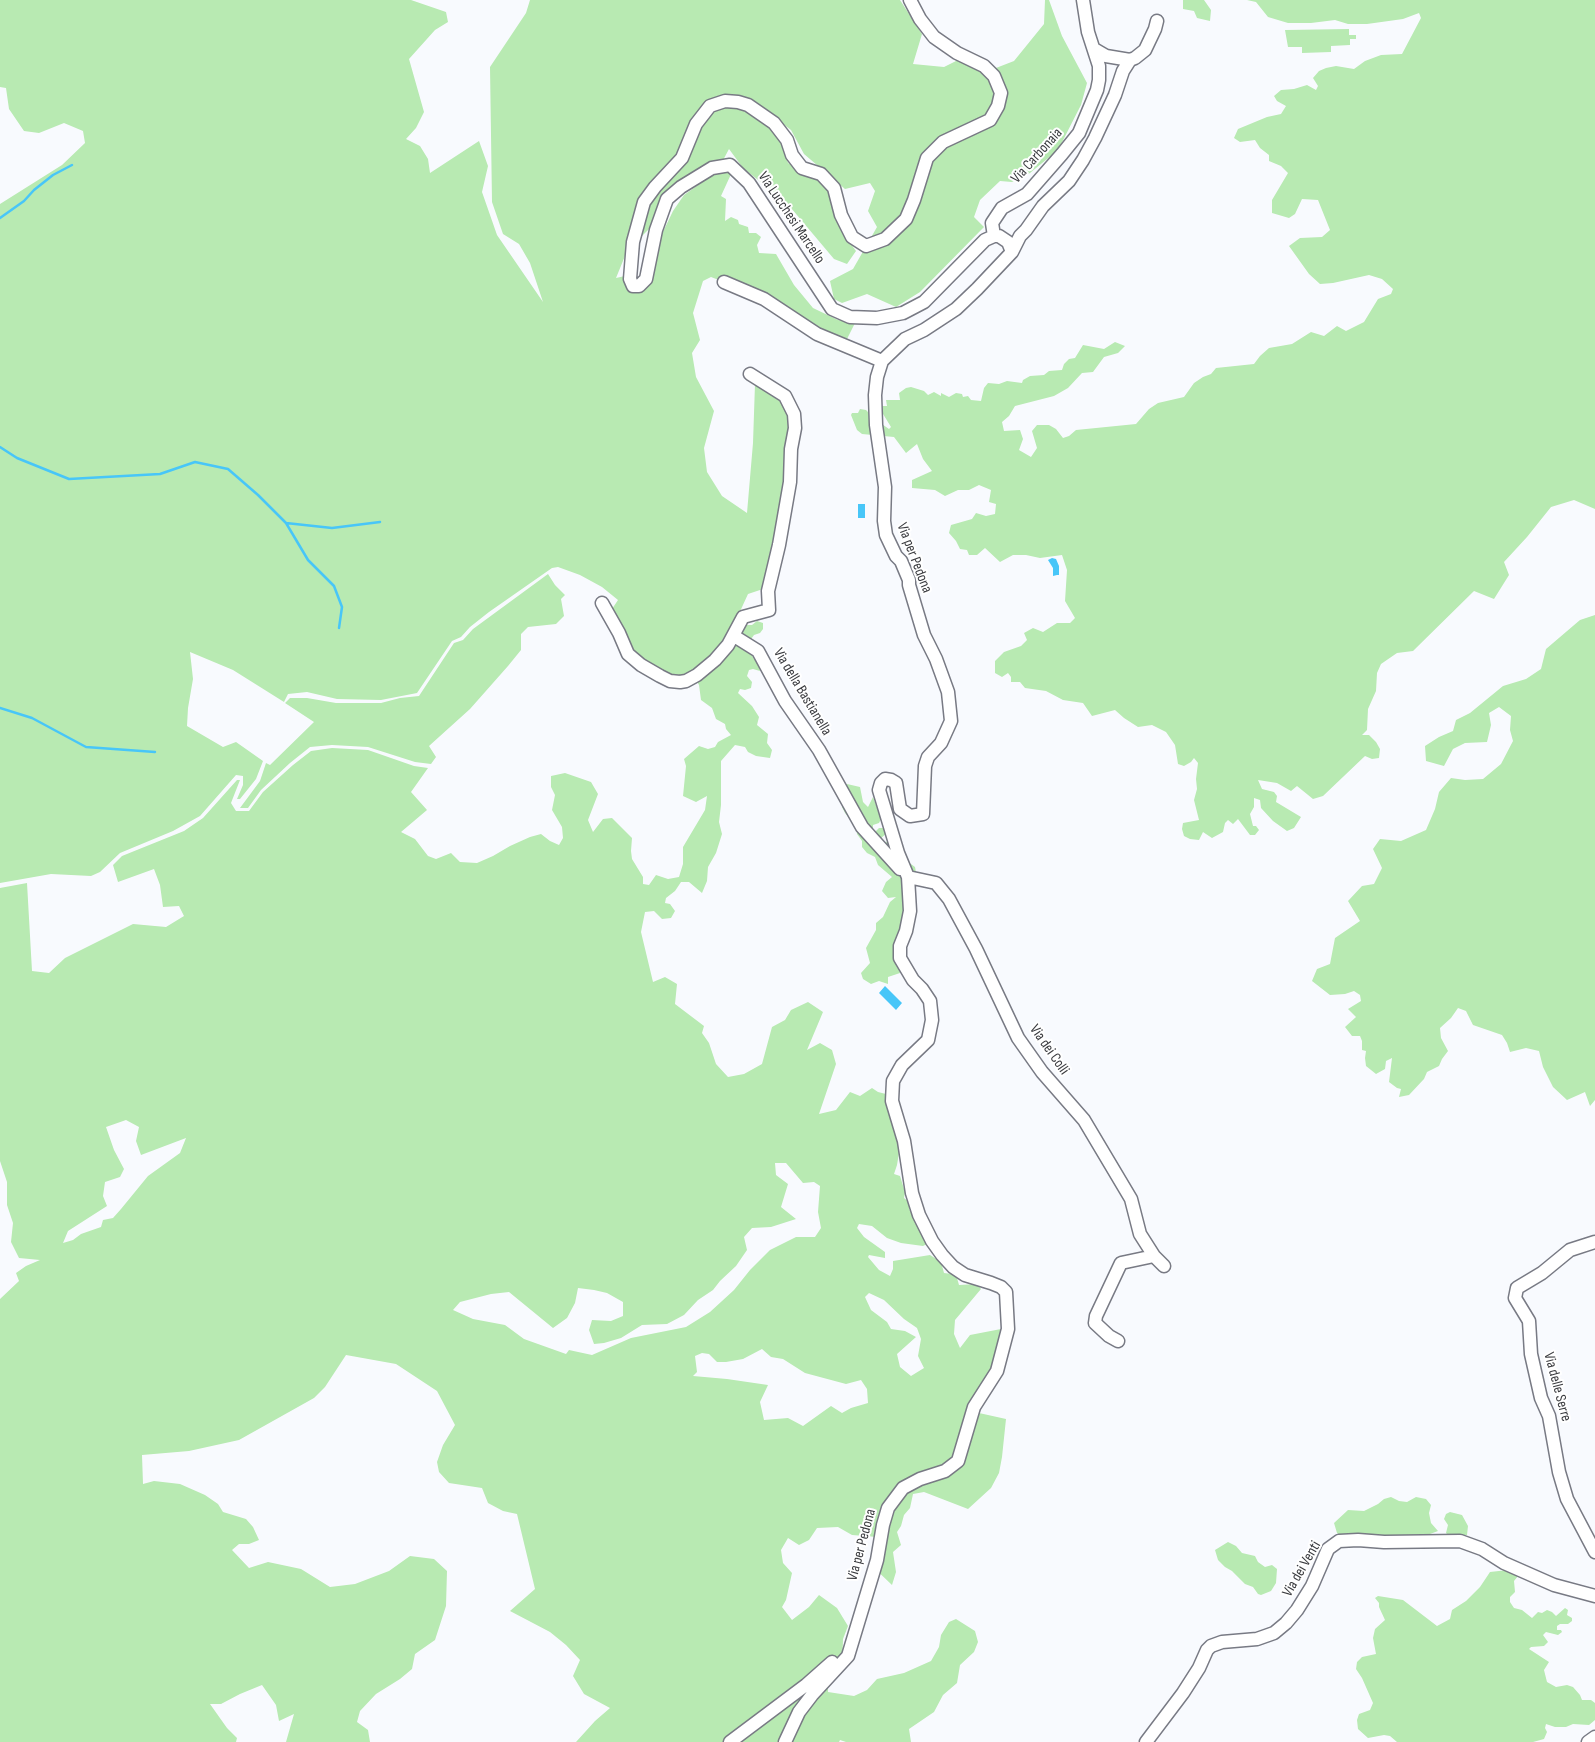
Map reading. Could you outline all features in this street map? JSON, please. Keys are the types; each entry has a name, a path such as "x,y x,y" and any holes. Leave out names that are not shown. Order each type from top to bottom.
{"street":[{"name":"Via Lucchesi Marcello","path":"910,0 920,19 934,37 984,66 994,76 1001,93 998,106 990,120 943,142 926,158 914,200 906,219 885,239 866,246 852,237 841,215 834,188 821,174 802,168 792,155 787,140 774,123 748,106 725,100 710,106 696,124 682,158 644,202 633,242 630,279 633,286 639,286 646,279 656,230 667,199 680,188 712,168 730,165 749,182 832,309 850,317 877,318 903,313 924,302 985,240 994,236"},
{"name":"Via Carbonaia","path":"994,236 992,223 1002,208 1026,194 1079,133 1097,90 1100,80 1099,66 1088,32 1083,0"},
{"path":"724,282 764,300 817,334 882,361 905,339 924,330 956,309 1012,252 1020,236 1043,206 1070,181 1083,160 1115,95 1123,70 1130,60 1145,50 1157,21"},
{"path":"1094,49 1106,56 1130,60"},
{"path":"994,236 999,236 1008,242 1012,252"},
{"name":"Via per Pedona","path":"785,1742 799,1712 848,1656 877,1560 888,1508 903,1488 951,1467 958,1461 974,1407 997,1371 1004,1347 1009,1318 1006,1292 1001,1287 965,1276 953,1267 932,1241 912,1194 904,1141 892,1101 893,1081 902,1065 928,1040 932,1020 930,1001 913,980 900,958 900,946 906,931 910,911 908,877 898,853 879,790 881,783 891,780 896,783 900,809 910,816 923,814 925,766 928,757 941,743 951,721 948,692 936,659 924,635 908,585 909,580 901,561 896,556 886,535 884,521 885,487 876,425 875,395 882,361"},
{"path":"602,603 619,633 628,654 642,665 670,681 686,681 697,675 715,660 728,645 743,617 769,610 768,591 779,545 790,482 791,449 795,428 794,414 785,396 750,374"},
{"name":"Via della Bastianella","path":"734,636 758,651 785,701 819,750 862,827 908,877"},
{"name":"Via dei Colli","path":"908,877 936,883 949,899 976,949 1018,1038 1042,1072 1084,1120 1131,1199 1140,1234 1154,1256 1164,1266"},
{"name":"Via delle Serre","path":"1595,1242 1570,1250 1542,1273 1517,1288 1515,1298 1529,1321 1531,1354 1542,1398 1549,1416 1559,1472 1567,1499 1595,1552"},
{"path":"1118,1341 1109,1336 1095,1323 1096,1316 1122,1263 1154,1256"},
{"name":"Via dei Venti","path":"1146,1742 1184,1693 1207,1650 1211,1646 1222,1642 1258,1639 1274,1633 1297,1610 1312,1586 1328,1549 1339,1541 1460,1540 1482,1549 1504,1563 1554,1585 1595,1596"},
{"path":"730,1742 806,1685 853,1643"},
{"path":"1588,1742 1595,1737"}],"green space":[{"path":"0,0 411,0 446,12 448,22 435,30 409,59 424,112 416,128 406,139 420,146 428,159 430,173 479,141 488,166 482,192 497,235 543,302 530,263 519,244 503,234 492,202 490,67 526,13 530,0 900,0 922,34 913,64 944,67 958,60 983,73 1014,61 1044,24 1045,0 1049,0 1062,36 1087,83 1081,105 1058,150 1030,173 1012,182 1000,181 980,200 974,217 984,227 920,292 896,307 867,294 842,303 834,299 830,281 853,269 877,227 868,211 875,191 870,183 845,189 804,154 791,130 753,101 723,95 724,103 770,122 782,138 788,163 828,186 842,232 856,251 847,264 834,259 786,202 743,168 729,149 721,164 732,172 721,196 726,199 725,221 731,217 738,220 739,224 748,227 749,233 756,233 761,237 757,245 759,253 776,254 794,285 813,308 838,320 855,323 844,345 724,282 711,277 703,281 693,313 700,340 692,353 696,377 714,411 704,448 707,472 722,496 747,513 753,443 755,384 784,399 790,413 784,498 763,589 748,594 726,642 714,657 680,680 637,658 612,609 618,600 602,587 580,575 558,567 552,568 489,612 461,637 452,641 417,693 381,700 337,699 307,692 288,694 284,702 233,670 190,652 193,679 187,726 223,747 236,742 263,761 256,779 240,799 237,799 243,785 243,776 236,775 200,816 173,831 120,853 100,872 91,876 51,874 0,883 0,204 62,165 85,143 83,131 64,123 39,133 24,131 9,109 6,88 0,87","holes":["698,176 701,183 684,195 673,211 635,290 625,276 616,278 627,251 650,228 671,190"]},
{"path":"1183,0 1204,0 1211,10 1210,21 1197,18 1194,11 1183,9"},
{"path":"1247,0 1595,0 1595,509 1574,500 1551,507 1504,562 1509,575 1494,599 1474,591 1413,651 1397,653 1381,664 1377,673 1376,691 1368,709 1367,730 1362,735 1369,735 1376,742 1380,749 1379,758 1372,759 1365,756 1323,796 1313,799 1297,786 1291,791 1277,783 1258,780 1262,789 1274,792 1277,796 1276,802 1301,817 1294,828 1287,831 1273,821 1261,808 1260,800 1254,798 1254,807 1250,814 1253,826 1256,826 1259,830 1255,835 1250,835 1238,819 1233,824 1228,820 1225,823 1223,832 1212,838 1203,832 1199,840 1184,836 1182,829 1183,823 1199,820 1194,800 1197,789 1198,763 1194,758 1184,766 1178,764 1175,745 1166,732 1152,725 1138,727 1115,710 1092,716 1083,703 1063,700 1046,691 1025,688 1020,682 1011,682 1011,677 1008,673 1002,677 995,673 995,661 1004,652 1021,646 1027,640 1024,633 1033,628 1043,632 1057,623 1070,623 1075,618 1065,601 1067,570 1062,555 1040,558 1013,555 1000,562 985,548 977,555 969,555 967,550 960,549 949,533 951,525 972,519 976,513 986,516 995,514 996,504 989,502 991,490 979,485 969,490 958,490 945,496 935,490 912,488 912,480 932,471 923,459 917,444 906,453 894,437 862,434 857,430 851,415 852,413 858,413 860,409 866,410 889,429 891,427 880,409 881,406 887,406 886,400 900,400 899,393 906,388 911,387 924,391 928,395 934,392 941,396 941,393 949,397 956,393 962,394 963,397 968,396 971,400 981,401 984,388 988,383 999,384 1007,381 1022,383 1023,380 1030,376 1044,375 1049,371 1062,370 1064,364 1069,359 1075,358 1083,345 1104,349 1115,342 1125,346 1118,353 1104,357 1093,372 1082,373 1068,388 1054,396 1015,406 1009,416 1002,422 1004,431 1020,430 1023,439 1019,450 1031,457 1037,448 1032,431 1037,425 1049,425 1056,429 1063,438 1076,430 1136,424 1149,409 1158,403 1184,397 1194,383 1211,374 1216,368 1254,364 1269,348 1292,344 1311,332 1324,336 1337,326 1346,331 1364,322 1378,299 1391,294 1393,289 1382,279 1369,275 1320,284 1309,274 1289,246 1300,238 1322,237 1330,230 1318,200 1302,199 1295,214 1289,218 1272,213 1272,200 1288,173 1281,166 1269,161 1269,155 1260,148 1255,140 1240,142 1234,138 1238,129 1267,117 1281,114 1286,106 1277,101 1274,96 1281,90 1307,85 1316,90 1318,86 1313,78 1319,71 1336,66 1354,69 1365,61 1381,55 1402,54 1421,18 1419,13 1403,19 1367,24 1348,24 1335,20 1288,23 1268,17 1256,2"},
{"path":"1349,29 1349,35 1356,35 1356,39 1350,39 1350,45 1331,46 1331,52 1302,53 1302,47 1288,47 1285,30"},
{"path":"548,574 565,595 561,599 564,616 556,624 528,627 521,634 521,650 508,666 470,709 429,746 436,757 431,764 415,762 368,747 332,745 310,747 261,790 248,808 240,808 260,781 266,763 270,765 314,722 285,703 290,698 307,698 336,703 381,703 419,696 454,643 463,640 473,629"},
{"path":"1595,615 1595,1100 1590,1106 1585,1092 1567,1100 1553,1087 1543,1067 1539,1051 1526,1048 1510,1052 1502,1035 1473,1025 1466,1011 1458,1008 1440,1028 1441,1038 1448,1051 1439,1066 1427,1072 1424,1079 1409,1095 1399,1097 1401,1089 1389,1082 1392,1058 1386,1061 1385,1069 1376,1074 1366,1066 1366,1051 1362,1050 1360,1036 1352,1036 1345,1027 1356,1017 1348,1009 1361,1001 1360,995 1354,991 1330,995 1312,981 1317,969 1330,964 1335,938 1360,921 1348,901 1362,886 1374,884 1382,868 1373,849 1380,839 1401,841 1426,830 1435,809 1439,792 1451,778 1465,780 1483,779 1501,764 1513,741 1510,730 1511,716 1499,707 1489,713 1491,725 1487,742 1465,743 1453,749 1444,766 1426,761 1425,746 1453,731 1456,720 1470,713 1503,686 1526,679 1541,669 1546,649 1580,620"},
{"path":"757,621 763,623 763,629 760,633 754,635 749,642 751,654 758,661 760,671 749,670 747,676 752,682 751,688 740,689 738,693 752,706 759,717 757,725 768,734 767,743 772,750 770,758 756,756 748,752 745,747 735,745 721,761 719,822 722,834 716,853 708,867 707,881 702,893 689,882 681,882 675,891 666,898 665,903 670,904 675,911 671,918 662,919 654,911 645,912 641,932 653,982 665,977 677,984 675,1004 704,1026 702,1033 709,1043 716,1064 728,1077 744,1074 762,1064 772,1027 785,1020 791,1010 808,1002 823,1012 807,1050 820,1043 832,1050 836,1064 819,1114 836,1110 850,1092 860,1096 872,1088 886,1094 901,1141 894,1174 900,1176 905,1192 904,1198 909,1202 909,1209 914,1217 915,1224 919,1225 927,1244 923,1246 901,1243 887,1238 872,1226 859,1224 857,1228 864,1237 885,1252 885,1258 869,1255 868,1257 879,1270 890,1276 893,1269 893,1261 930,1255 941,1262 944,1273 952,1274 957,1278 959,1285 977,1284 981,1289 955,1320 954,1334 960,1348 970,1335 1001,1329 998,1356 970,1411 1006,1419 999,1473 991,1488 968,1509 924,1492 913,1494 910,1508 904,1515 897,1532 901,1545 893,1552 896,1572 892,1585 869,1563 877,1537 852,1535 838,1527 817,1528 809,1540 799,1545 788,1538 781,1550 783,1563 792,1573 786,1600 782,1607 792,1620 809,1607 819,1595 837,1608 848,1626 843,1639 842,1670 828,1688 828,1692 854,1696 867,1690 877,1679 904,1673 931,1661 939,1647 941,1635 949,1622 956,1619 975,1631 978,1642 974,1652 960,1665 957,1683 943,1695 934,1712 909,1729 911,1742 846,1742 840,1740 839,1742 576,1742 610,1708 584,1694 573,1676 580,1660 566,1645 550,1632 510,1611 535,1589 517,1514 503,1511 488,1503 482,1488 449,1483 439,1472 437,1462 443,1445 455,1425 437,1391 396,1364 346,1355 325,1387 314,1398 239,1440 189,1451 142,1455 143,1484 154,1481 180,1484 205,1495 218,1504 223,1512 246,1519 253,1527 259,1540 249,1544 239,1544 232,1550 249,1568 268,1562 301,1569 330,1587 355,1584 389,1571 410,1556 434,1559 447,1571 446,1606 435,1640 415,1654 412,1669 376,1694 360,1711 357,1722 368,1730 370,1742 286,1742 294,1714 279,1721 276,1705 262,1685 221,1704 210,1704 227,1728 237,1738 236,1742 0,1742 0,1299 19,1281 16,1273 40,1260 19,1258 11,1242 13,1223 7,1205 7,1182 0,1161 0,888 27,883 32,971 49,973 65,958 133,924 166,927 184,916 179,906 163,907 160,885 154,869 118,882 113,865 122,856 184,831 203,818 237,780 240,780 231,803 236,811 249,811 263,792 311,751 332,748 368,750 414,766 428,768 411,792 427,810 401,832 415,839 428,856 436,859 451,853 460,862 477,863 510,846 541,834 559,845 563,838 562,827 552,810 555,795 551,787 551,776 565,773 591,782 598,794 588,820 593,832 603,819 612,818 632,838 632,859 643,877 643,884 649,885 656,875 668,879 679,877 683,864 683,847 705,810 707,796 696,802 683,796 686,766 684,759 699,746 708,749 715,747 718,742 731,735 726,729 725,724 716,719 712,708 701,700 699,685 696,680 743,625 752,625","holes":["126,1120 139,1127 136,1141 141,1155 186,1138 180,1153 148,1176 113,1218 103,1220 101,1227 63,1243 68,1231 107,1206 103,1196 105,1182 120,1177 124,1169 114,1150 106,1127","775,1163 786,1163 803,1183 814,1182 820,1186 818,1212 821,1228 815,1237 796,1237 770,1250 734,1290 710,1312 686,1327 631,1338 592,1355 569,1350 566,1354 524,1339 505,1325 473,1319 453,1310 460,1302 491,1294 509,1292 553,1328 567,1318 575,1303 578,1288 607,1293 623,1302 623,1316 611,1321 592,1320 589,1330 594,1344 621,1338 642,1325 667,1324 684,1315 698,1300 713,1290 736,1266 747,1250 744,1237 752,1228 771,1227 796,1219 781,1207 788,1184 776,1175","869,1293 884,1300 904,1319 917,1328 921,1339 918,1356 924,1368 911,1376 900,1367 897,1354 916,1337 905,1331 891,1329 887,1322 871,1310 865,1297","762,1349 771,1357 783,1359 805,1373 846,1384 861,1380 867,1389 868,1403 842,1413 831,1406 803,1426 788,1418 764,1420 760,1402 768,1385 693,1376 697,1372 695,1356 702,1353 709,1354 717,1362 743,1359"]},
{"path":"847,784 860,787 863,802 868,807 873,797 881,819 879,823 873,825 873,831 875,832 879,828 886,828 887,833 880,839 883,845 890,839 903,867 911,864 915,867 917,877 902,891 905,897 899,964 900,973 888,977 888,984 879,981 871,984 863,979 861,973 870,963 866,948 876,930 876,923 883,917 890,902 896,897 888,898 882,891 886,882 892,877 878,865 875,857 867,853 862,847 862,841 857,834 855,812 849,818 842,807 845,799 844,788"},
{"path":"1391,1497 1407,1502 1416,1497 1426,1499 1431,1505 1429,1513 1431,1523 1438,1531 1430,1534 1388,1537 1341,1536 1337,1533 1334,1523 1348,1510 1364,1511"},
{"path":"1450,1512 1462,1515 1468,1526 1467,1535 1449,1536 1446,1533 1448,1525 1444,1519 1446,1514"},
{"path":"1228,1542 1236,1546 1242,1553 1255,1556 1258,1562 1265,1567 1272,1565 1277,1569 1276,1583 1271,1591 1261,1595 1258,1594 1253,1587 1245,1584 1218,1560 1215,1550"},
{"path":"1516,1571 1518,1576 1514,1581 1515,1592 1510,1597 1510,1602 1514,1608 1522,1610 1532,1618 1538,1612 1542,1613 1547,1610 1556,1616 1565,1608 1568,1610 1567,1615 1572,1618 1572,1621 1568,1624 1557,1626 1557,1630 1562,1632 1558,1635 1546,1632 1543,1635 1548,1642 1544,1646 1531,1647 1529,1649 1549,1662 1544,1670 1547,1682 1556,1687 1567,1685 1573,1687 1582,1700 1591,1700 1595,1703 1595,1720 1589,1725 1573,1724 1566,1727 1555,1727 1546,1724 1547,1732 1544,1739 1533,1742 1397,1742 1390,1736 1384,1735 1368,1738 1358,1729 1357,1720 1359,1714 1370,1710 1373,1703 1356,1669 1357,1662 1362,1657 1376,1654 1373,1638 1375,1629 1385,1620 1379,1603 1375,1598 1378,1596 1403,1600 1437,1626 1450,1619 1452,1610 1466,1601 1480,1587 1490,1572"}],"water":[{"path":"858,504 865,504 865,518 858,518"},
{"path":"1056,559 1059,566 1059,575 1053,576 1053,568 1048,560"},
{"path":"885,986 902,1003 896,1010 879,993"}],"waterway":[{"path":"0,218 24,201 34,190 53,175 72,165"},
{"path":"0,447 17,458 69,479 160,474 195,462 228,469 286,523 332,528 380,522"},
{"path":"286,523 308,560 334,586 342,607 339,628"},
{"path":"0,708 32,718 86,747 155,752"}]}
